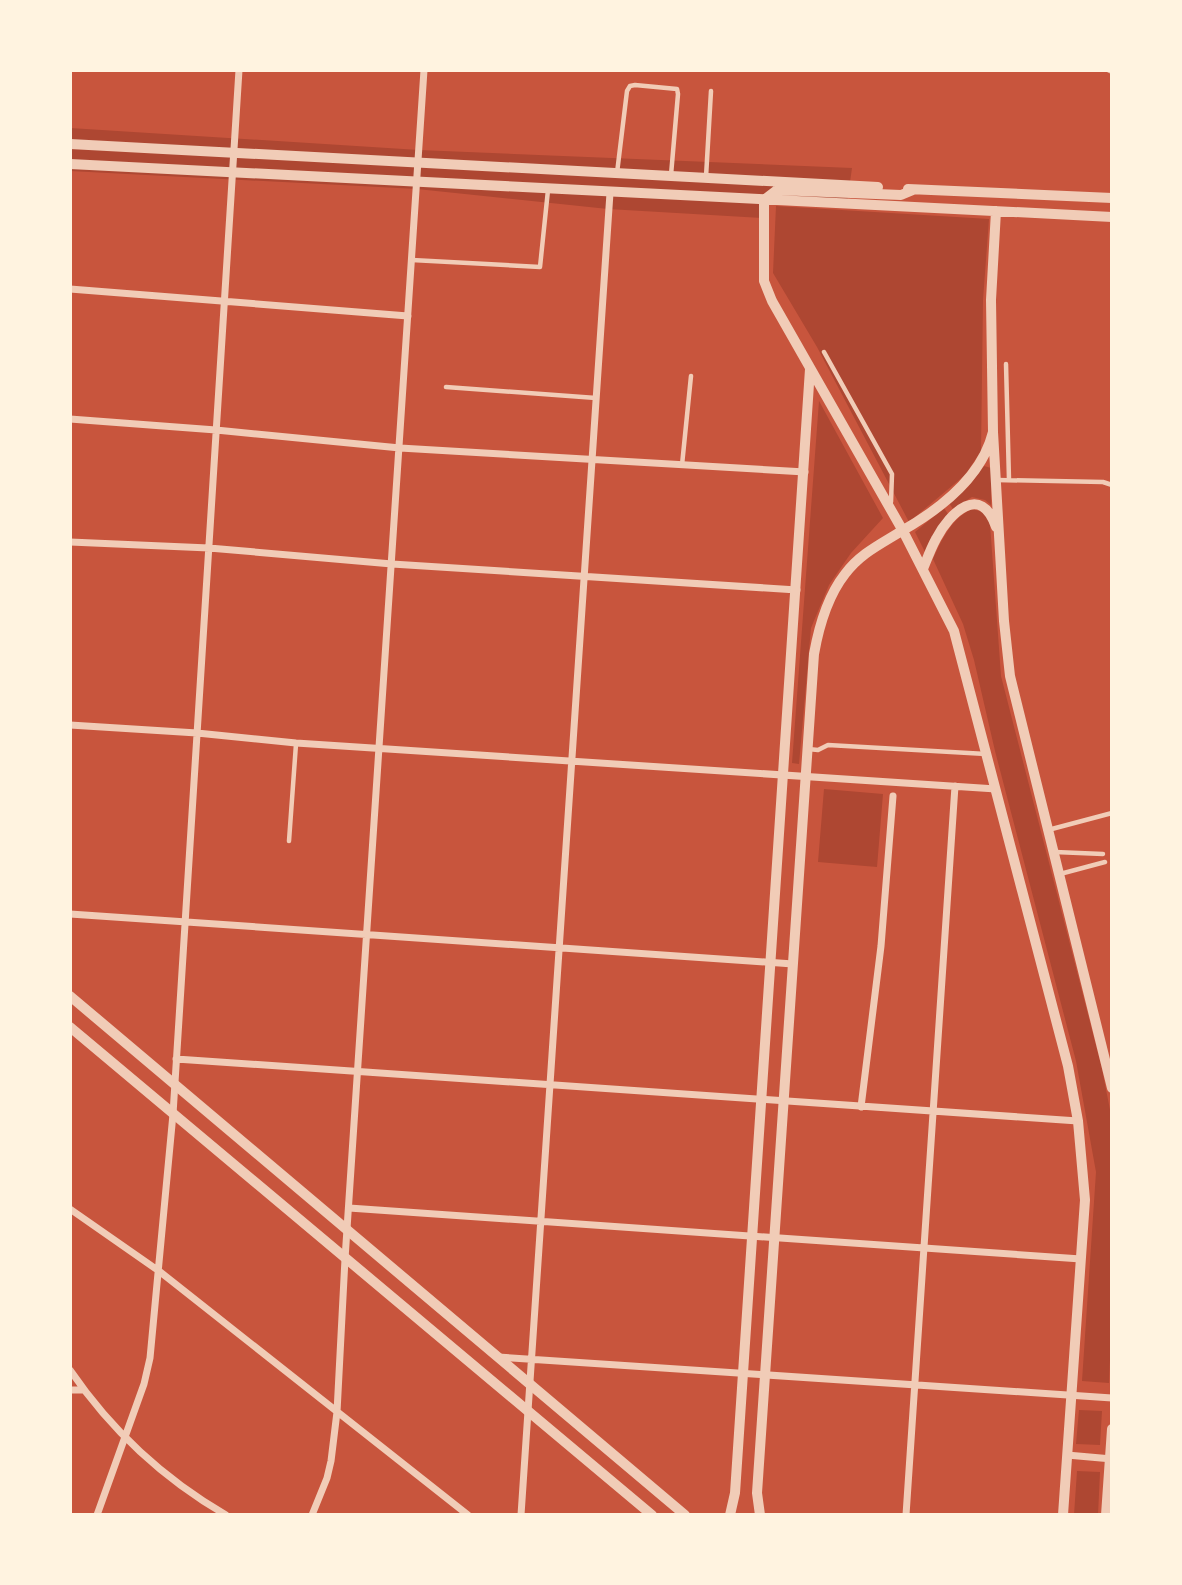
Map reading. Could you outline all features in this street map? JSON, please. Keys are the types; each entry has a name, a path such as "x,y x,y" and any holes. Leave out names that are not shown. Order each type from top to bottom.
{"street":[{"path":"97,1515 144,1384 150,1358 159,1271 173,1114 239,70"},
{"path":"312,1515 331,1461 337,1412 424,70"},
{"path":"70,144 913,190 1112,198"},
{"path":"70,164 1112,217"},
{"path":"764,200 777,190 901,195 913,190"},
{"path":"521,1515 574,761 610,192"},
{"path":"764,200 764,281 772,302 903,531 954,631 1068,1066 1078,1121 1085,1200 1063,1515"},
{"path":"996,211 991,300 993,432 1010,676 1112,1088"},
{"path":"70,289 408,316"},
{"path":"730,1515 735,1493 753,1236 810,369"},
{"path":"70,419 400,447 804,472"},
{"path":"760,1515 757,1493 814,654 824,612 844,575 872,547 903,531 944,501 974,473 989,446 993,432"},
{"path":"923,569 936,539 952,517 966,505 980,505 986,509 992,516 999,536"},
{"path":"70,542 209,548 392,564 797,590"},
{"path":"70,725 197,733 296,743 996,789"},
{"path":"906,1515 955,786"},
{"path":"861,1107 881,946 893,796"},
{"path":"70,914 793,964"},
{"path":"70,996 685,1515"},
{"path":"70,1027 652,1515"},
{"path":"176,1059 1078,1121"},
{"path":"349,1208 1082,1259"},
{"path":"70,1209 159,1271 468,1515"},
{"path":"497,1357 1112,1398"},
{"path":"70,1370 84,1390 127,1437 177,1484 226,1515"},
{"path":"70,1390 84,1390"},
{"path":"1106,1515 1112,1429"},
{"path":"1067,1455 1111,1459"}],"lane":[{"path":"617,173 627,92 630,86 635,85 677,89 671,176"},
{"path":"706,178 711,91"},
{"path":"412,260 540,267 548,190"},
{"path":"824,352 891,474 890,509"},
{"path":"1006,364 1009,480"},
{"path":"682,466 691,376"},
{"path":"446,387 596,398"},
{"path":"996,480 1102,482 1112,485"},
{"path":"289,841 296,743"},
{"path":"808,749 818,750 828,745 987,754"},
{"path":"1048,830 1112,813"},
{"path":"1054,852 1103,854"},
{"path":"1059,874 1105,862"}],"shaded area":[{"path":"70,128 419,150 852,168 847,203 764,200 762,218 608,209 417,189 70,171"},
{"path":"776,206 989,219 983,300 981,451 965,475 909,522 817,347 773,273"},
{"path":"819,401 883,518 851,553 829,585 811,628 799,764 792,763"},
{"path":"984,466 991,468 991,505 985,500 972,497 953,509 949,503 968,487"},
{"path":"944,508 948,514 925,552 915,532"},
{"path":"972,509 983,512 990,524 1001,676 1102,1069 1112,1120 1112,1314 1109,1383 1082,1381 1096,1172 1076,1061 974,660 963,624 933,559 953,524"},
{"path":"824,789 883,794 877,867 818,862"},
{"path":"1079,1410 1102,1411 1100,1445 1076,1444"},
{"path":"1077,1471 1100,1472 1098,1515 1074,1515"}]}
